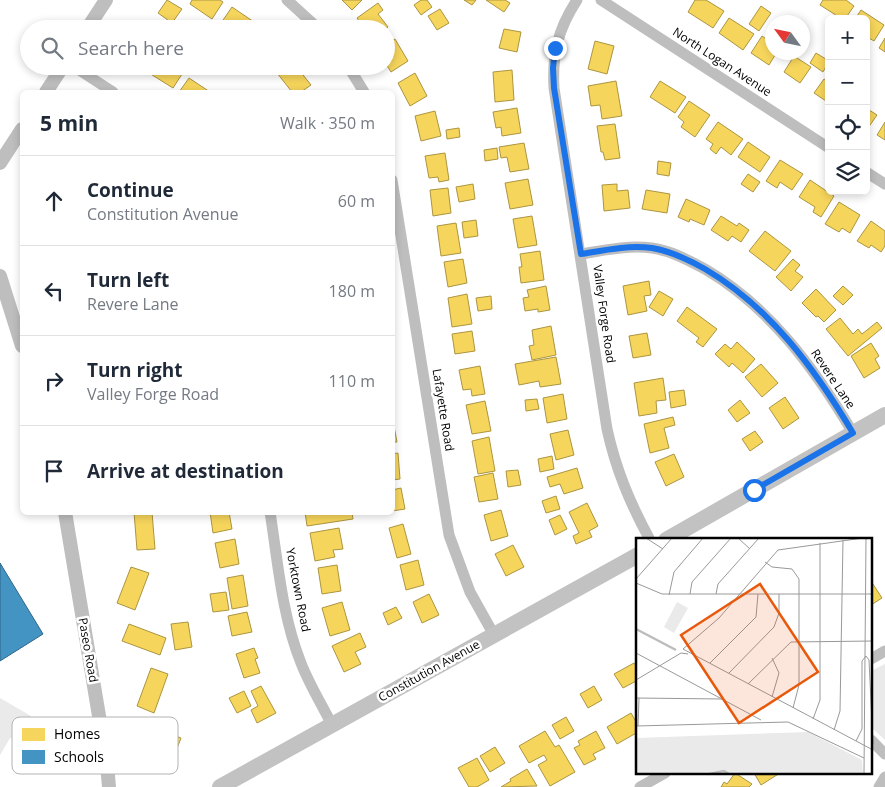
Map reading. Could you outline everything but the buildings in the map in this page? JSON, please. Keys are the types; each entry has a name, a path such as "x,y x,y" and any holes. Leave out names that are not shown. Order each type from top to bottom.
{"main road":[{"path":"669,538 885,416"},
{"name":"Constitution Avenue","path":"220,787 636,556"}],"street":[{"path":"93,20 106,0"},
{"path":"287,0 309,20"},
{"name":"Valley Forge Road","path":"577,0 562,28 555,48 554,88 601,392 613,455 632,507 649,538"},
{"name":"North Logan Avenue","path":"601,0 825,145"},
{"path":"47,90 57,75"},
{"path":"87,75 110,90"},
{"path":"354,75 363,90"},
{"path":"0,163 20,132"},
{"path":"870,175 885,184"},
{"name":"Lafayette Road","path":"395,199 449,535 470,592 494,635"},
{"name":"Revere Lane","path":"581,254 610,248 654,248 688,260 717,276 737,290 800,354 832,399 853,433"},
{"path":"0,276 20,340"},
{"name":"Paseo Road","path":"66,515 100,717"},
{"name":"Yorktown Road","path":"270,515 284,606 295,647 301,664 332,725"},
{"path":"872,658 885,651"},
{"path":"872,741 885,754"},
{"name":"Paseo Road","path":"108,774 110,787"},
{"path":"640,787 663,774"},
{"path":"879,787 885,777"}],"shaded area":[{"path":"885,664 885,740 872,728 872,670"},
{"path":"0,698 31,716 12,717 12,739 10,738 0,755"}],"route":[{"path":"555,48 554,88 581,254 610,248 654,248 688,260 717,276 737,290 780,331 800,354 832,399 853,433 754,490"}]}
